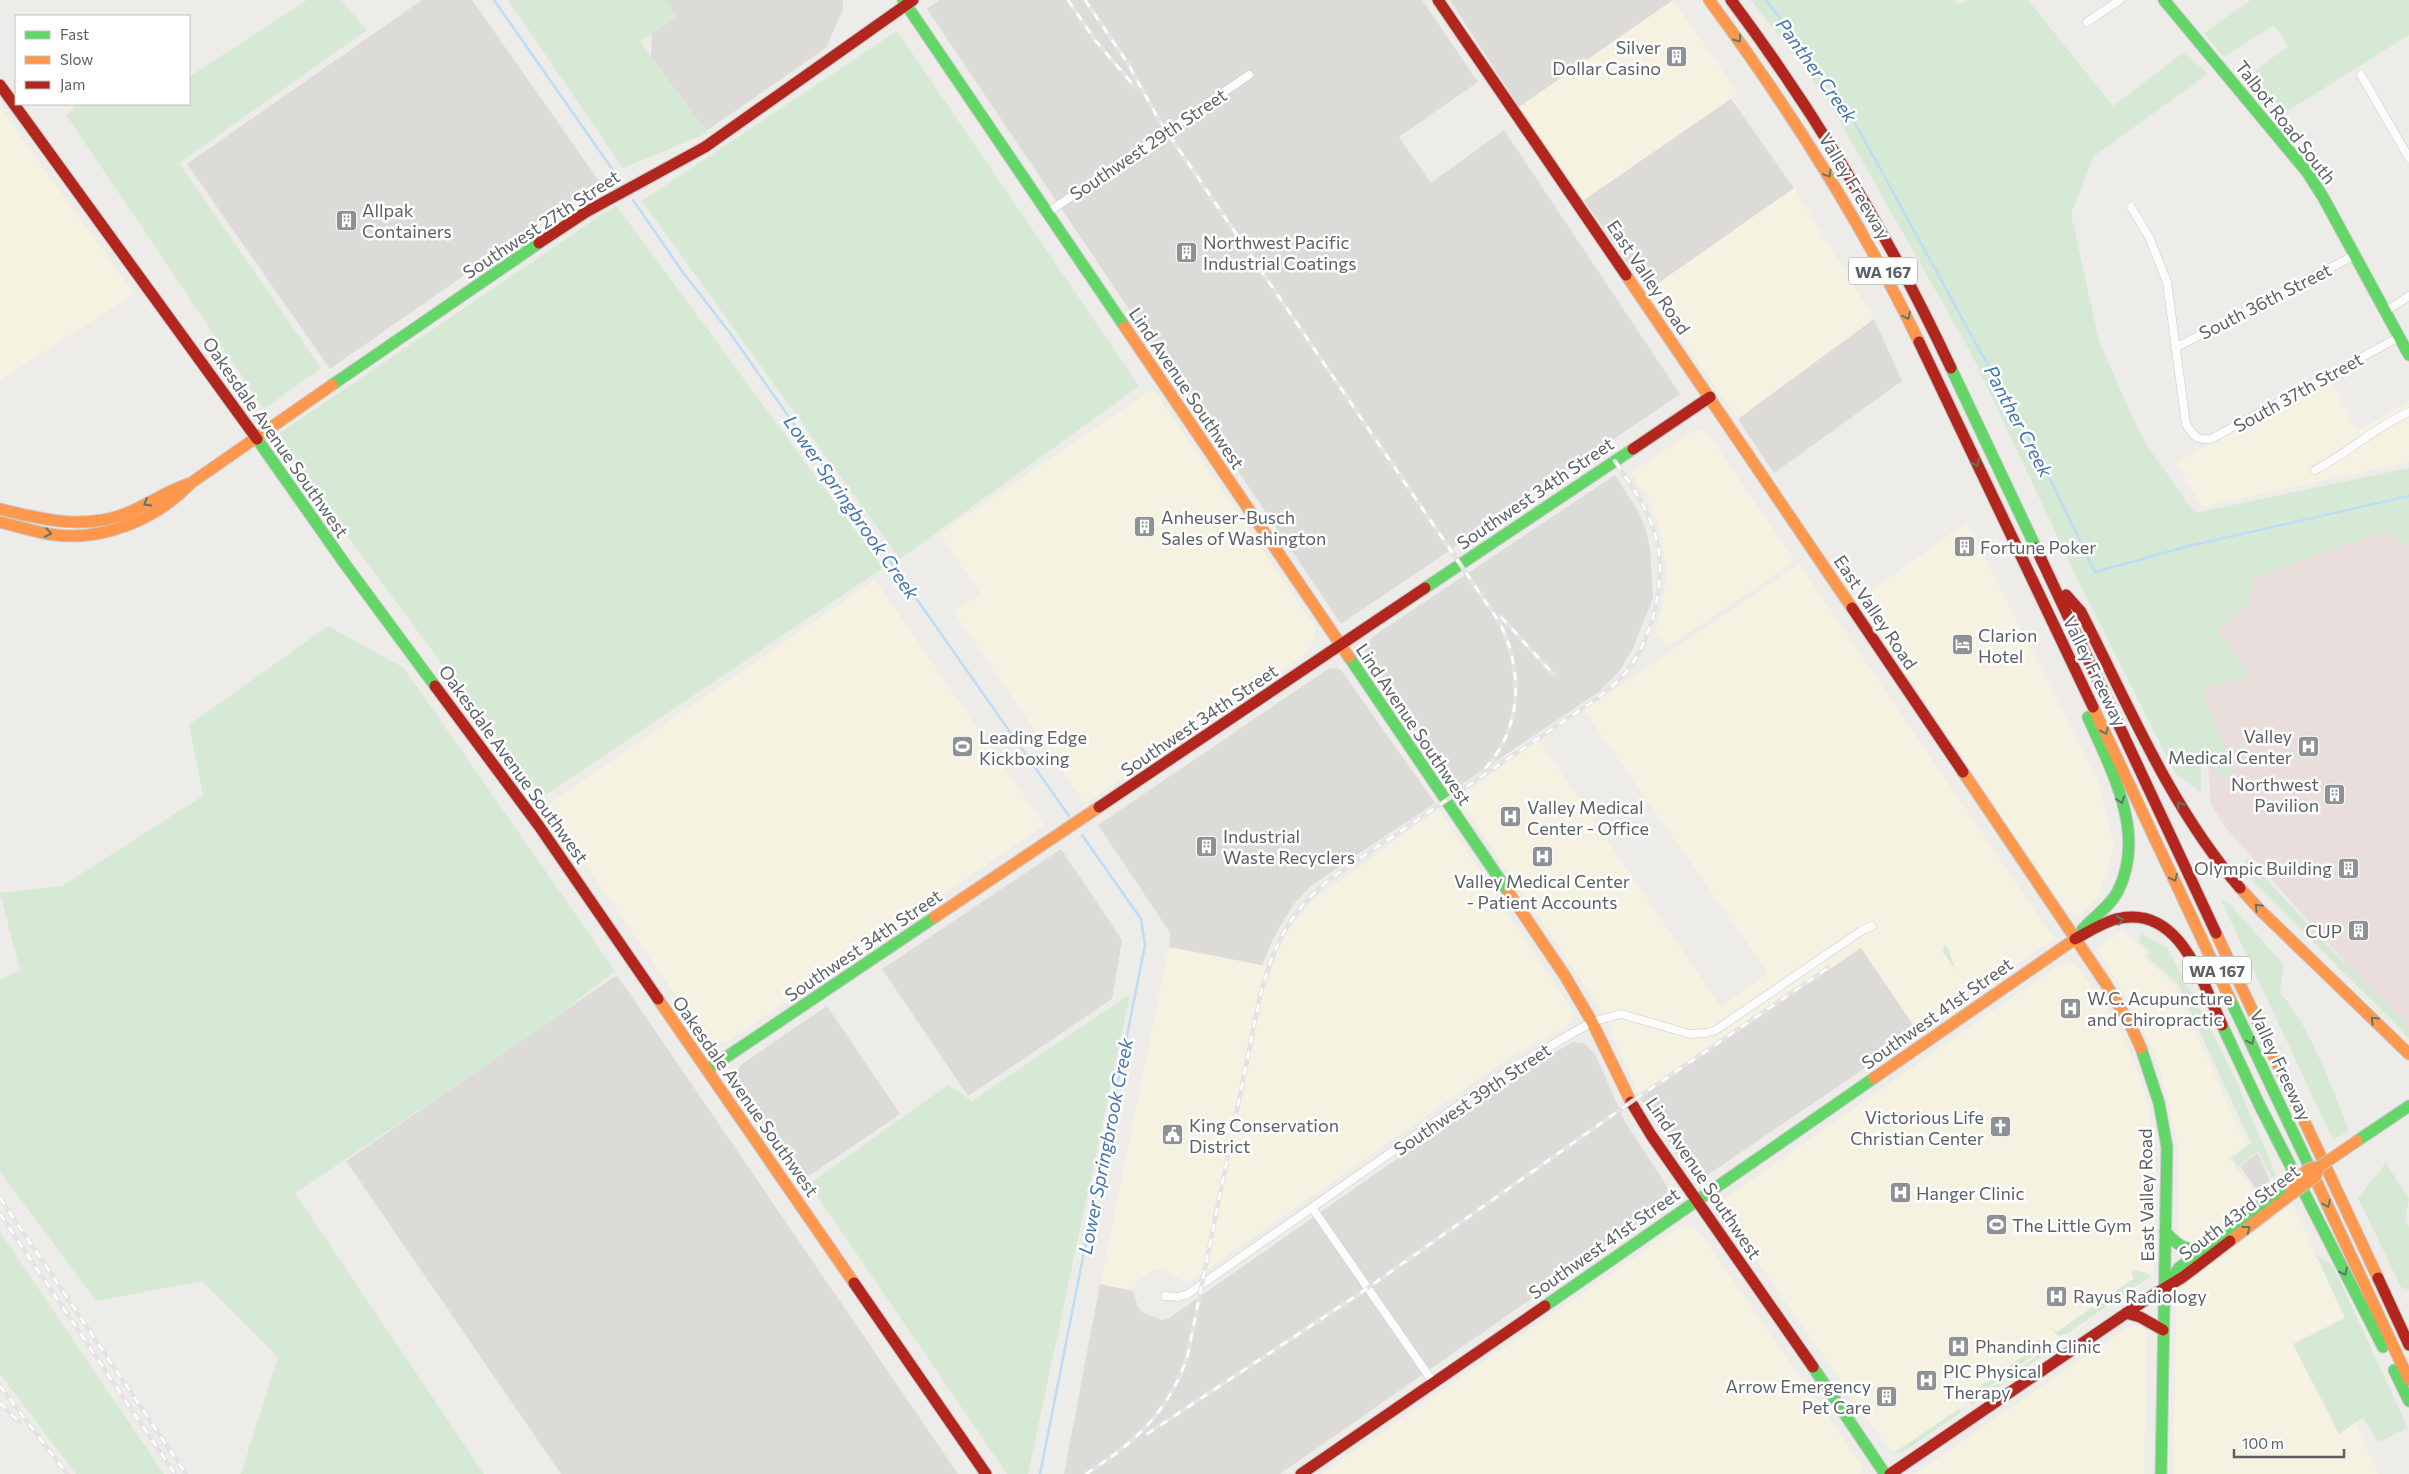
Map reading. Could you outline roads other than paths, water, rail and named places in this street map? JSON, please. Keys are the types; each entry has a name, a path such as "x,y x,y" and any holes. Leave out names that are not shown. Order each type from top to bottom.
{"main road":[{"name":"East Valley Road","path":"1438,0 1710,397 2111,992 2142,1047 2154,1082 2167,1147 2161,1474"},
{"name":"Valley Freeway","path":"1709,0 1789,112 1867,242 1912,328 2131,786 2409,1380"},
{"path":"1731,0 1780,67 1832,147 1895,255 1935,333 2409,1345"},
{"name":"Valley Freeway","path":"1739,0 1832,134 1901,252 1984,420 2409,1330"},
{"name":"Talbot Road South","path":"2164,0 2307,172 2355,255 2409,355"},
{"name":"Lind Avenue Southwest","path":"907,2 1047,213 1565,976 1592,1022 1631,1102 1696,1201 1774,1308 1885,1474"},
{"name":"Southwest 27th Street","path":"0,522 50,534 99,534 123,528 148,517 177,498 190,482 577,217 603,200 705,147 907,2"},
{"name":"Oakesdale Avenue Southwest","path":"0,85 256,437 345,564 540,826 986,1474"},
{"name":"Southwest 34th Street","path":"707,1070 1710,397"},
{"name":"Southwest 27th Street","path":"0,510 58,523 94,523 121,516 171,488 190,482"},
{"path":"2022,561 2031,594 2085,708 2124,806 2129,833 2130,850 2128,866 2118,891 2097,916 2086,924 2075,939"},
{"path":"2066,596 2082,612 2171,790 2218,862 2260,910 2409,1054"},
{"path":"2075,939 2117,919 2136,918 2152,921 2163,926 2178,937 2259,1104 2409,1401"},
{"name":"Southwest 41st Street","path":"1301,1474 2075,939"},
{"name":"South 43rd Street","path":"2164,1287 2183,1277 2290,1189 2310,1168 2319,1167 2409,1106"},
{"name":"South 43rd Street","path":"2164,1287 2179,1268 2290,1189"},
{"path":"2165,1231 2179,1246 2192,1250 2205,1249"},
{"path":"1890,1474 2164,1287"},
{"path":"2126,1313 2152,1322 2163,1330"}],"street":[{"path":"2087,22 2120,0"},
{"name":"Southwest 29th Street","path":"1047,213 1249,75"},
{"path":"2362,75 2409,158"},
{"path":"2131,207 2149,237 2167,282 2172,306 2175,348"},
{"name":"South 36th Street","path":"2175,348 2355,255"},
{"path":"2386,312 2409,296"},
{"name":"South 37th Street","path":"2175,348 2186,424 2196,437 2202,440 2211,440 2399,336"},
{"path":"2315,470 2338,458 2375,430 2409,412"},
{"name":"Southwest 39th Street","path":"1164,1296 1178,1297 1188,1294 1313,1209 1512,1068 1592,1022 1621,1014 1690,1034 1716,1030 1861,931 1872,926"},
{"path":"1313,1209 1433,1382"}],"waterway":[{"name":"Lower Springbrook Creek","path":"494,0 617,176"},
{"name":"Panther Creek","path":"1766,0 1842,99 2037,452 2095,572 2189,546 2409,496"},
{"name":"Lower Springbrook Creek","path":"633,200 682,271 730,333 1069,816"},
{"name":"Lower Springbrook Creek","path":"1040,1474 1145,945 1141,919 1082,835"}],"railway":[{"path":"1068,0 1095,40 1135,87"},
{"path":"1085,0 1127,62 1159,120 1500,623 1513,661 1515,700 1512,719 1505,738 1496,755 1483,771"},
{"path":"1111,1457 1136,1436 1157,1414 1174,1388 1187,1358 1260,996 1271,960 1295,915 1334,876 1598,698 1621,678 1632,665 1641,649 1654,612 1658,593 1659,555 1656,538 1649,518 1639,498 1615,461"},
{"path":"1501,617 1554,675"},
{"path":"1147,1434 1362,1292 1631,1102 1828,968"},
{"path":"0,1198 186,1474"},
{"path":"0,1214 175,1474"},
{"path":"0,1386 67,1474"},
{"path":"0,1403 19,1422"},
{"path":"1086,1474 1117,1453"}],"place":[{"name":"Silver Dollar Casino","path":"1677,57"},
{"name":"Allpak Containers","path":"346,220"},
{"name":"Northwest Pacific Industrial Coatings","path":"1187,252"},
{"name":"Anheuser-Busch Sales of Washington","path":"1145,527"},
{"name":"Fortune Poker","path":"1964,547"},
{"name":"Clarion Hotel","path":"1962,645"},
{"name":"Valley Medical Center","path":"2308,746"},
{"name":"Leading Edge Kickboxing","path":"963,747"},
{"name":"Northwest Pavilion","path":"2335,794"},
{"name":"Valley Medical Center - Office","path":"1511,817"},
{"name":"Industrial Waste Recyclers","path":"1207,846"},
{"name":"Valley Medical Center - Patient Accounts","path":"1542,856"},
{"name":"Olympic Building","path":"2348,868"},
{"name":"CUP","path":"2358,931"},
{"name":"W.C. Acupuncture and Chiropractic","path":"2071,1008"},
{"name":"Victorious Life Christian Center","path":"2000,1127"},
{"name":"King Conservation District","path":"1173,1135"},
{"name":"Hanger Clinic","path":"1900,1193"},
{"name":"The Little Gym","path":"1996,1225"},
{"name":"Rayus Radiology","path":"2057,1296"},
{"name":"Phandinh Clinic","path":"1959,1346"},
{"name":"PIC Physical Therapy","path":"1927,1381"},
{"name":"Arrow Emergency Pet Care","path":"1887,1396"}]}
